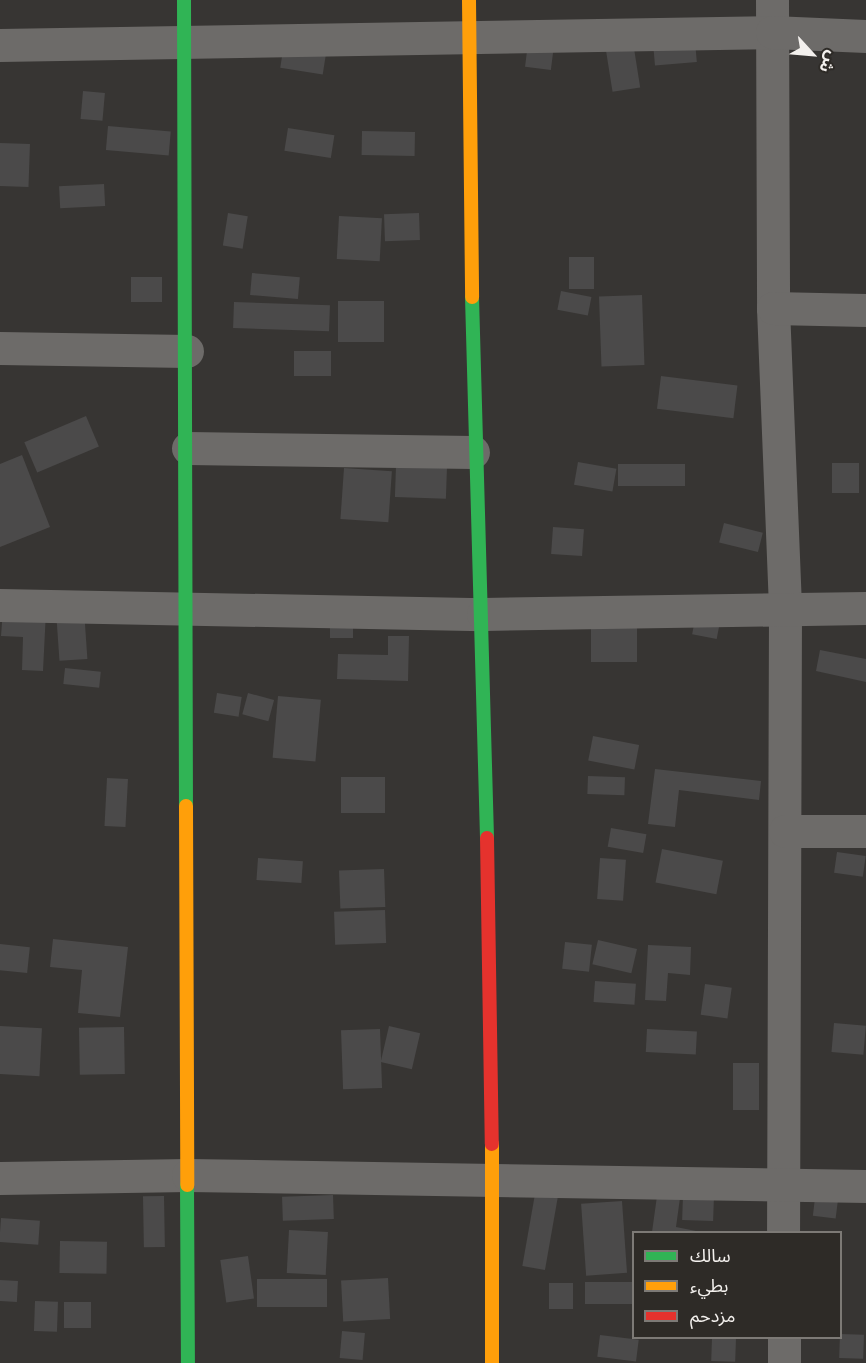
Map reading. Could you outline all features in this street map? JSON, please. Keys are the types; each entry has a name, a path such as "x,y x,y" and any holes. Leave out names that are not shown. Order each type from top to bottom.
{"street":[{"path":"184,0 189,607 188,1363"},
{"path":"469,0 473,452 483,614 493,1183 492,1363"},
{"path":"0,45 184,45 468,37 772,16 866,36"},
{"path":"772,16 773,308 785,612 783,1231"},
{"path":"773,308 866,310"},
{"path":"0,348 187,351"},
{"path":"188,448 473,452"},
{"path":"0,605 483,614 785,612 866,608"},
{"path":"785,831 866,831"},
{"path":"0,1178 188,1175 493,1183 866,1186"},
{"path":"784,1339 784,1363"}],"building":[{"path":"695,41 697,62 655,66 653,45"},
{"path":"633,42 640,87 613,92 605,46"},
{"path":"528,43 554,46 551,70 525,67"},
{"path":"284,44 326,51 323,74 280,68"},
{"path":"83,91 105,93 102,121 81,119"},
{"path":"108,126 171,131 169,155 106,150"},
{"path":"288,128 334,135 331,158 284,151"},
{"path":"362,131 415,132 415,156 362,155"},
{"path":"0,143 30,144 28,187 0,186"},
{"path":"104,184 105,206 60,208 59,186"},
{"path":"228,213 248,216 243,249 223,246"},
{"path":"419,213 420,240 385,241 384,214"},
{"path":"339,216 382,218 380,261 337,259"},
{"path":"569,257 594,257 594,289 569,289"},
{"path":"252,273 300,277 298,299 250,295"},
{"path":"131,277 162,277 162,302 131,302"},
{"path":"561,291 591,297 588,316 557,310"},
{"path":"642,295 644,365 601,366 599,297"},
{"path":"338,301 384,301 384,342 338,342"},
{"path":"234,302 330,305 329,331 233,328"},
{"path":"294,351 331,351 331,376 294,376"},
{"path":"661,376 737,385 733,418 657,409"},
{"path":"86,416 99,446 37,473 24,442"},
{"path":"22,455 50,527 0,547 0,464"},
{"path":"578,462 616,469 612,491 574,485"},
{"path":"832,463 859,463 859,493 832,493"},
{"path":"618,464 685,464 685,486 618,486"},
{"path":"396,466 447,468 446,499 395,497"},
{"path":"344,468 392,471 388,522 340,519"},
{"path":"724,523 763,533 758,552 719,542"},
{"path":"553,527 584,529 582,556 551,554"},
{"path":"699,599 724,604 717,639 692,634"},
{"path":"591,604 637,604 637,662 591,662"},
{"path":"330,608 353,608 353,638 330,638"},
{"path":"3,609 46,611 43,671 22,670 23,637 1,636"},
{"path":"84,610 87,659 59,661 56,612"},
{"path":"388,636 409,636 408,681 337,679 338,654 388,655"},
{"path":"820,650 866,659 866,682 816,671"},
{"path":"65,668 101,672 99,688 63,684"},
{"path":"217,693 242,697 239,717 214,713"},
{"path":"248,693 274,700 268,721 242,714"},
{"path":"278,696 321,700 315,762 273,758"},
{"path":"593,736 639,745 634,770 588,761"},
{"path":"655,769 761,781 759,800 679,790 675,827 648,824"},
{"path":"588,776 625,777 624,795 587,794"},
{"path":"341,777 385,777 385,813 341,813"},
{"path":"107,778 128,779 125,827 104,826"},
{"path":"611,828 646,834 643,853 608,847"},
{"path":"662,849 723,861 716,894 656,882"},
{"path":"837,852 866,856 863,877 834,873"},
{"path":"258,858 303,861 301,883 256,880"},
{"path":"600,858 626,860 623,901 597,899"},
{"path":"384,869 385,907 340,909 339,871"},
{"path":"385,910 386,943 335,945 334,912"},
{"path":"53,939 128,947 120,1017 78,1013 82,970 50,967"},
{"path":"598,940 637,949 631,973 592,964"},
{"path":"565,942 592,945 589,972 562,969"},
{"path":"0,944 30,947 27,973 0,970"},
{"path":"648,945 691,947 690,975 668,973 666,1001 645,1000"},
{"path":"595,981 636,984 634,1005 594,1002"},
{"path":"705,984 732,988 727,1018 701,1015"},
{"path":"834,1023 866,1026 863,1055 831,1052"},
{"path":"0,1026 42,1028 39,1076 0,1074"},
{"path":"389,1026 420,1033 412,1069 381,1062"},
{"path":"124,1027 125,1074 80,1075 79,1028"},
{"path":"380,1029 382,1088 343,1089 341,1030"},
{"path":"647,1029 697,1032 696,1055 646,1052"},
{"path":"733,1063 759,1063 759,1110 733,1110"},
{"path":"816,1190 839,1193 836,1219 813,1216"},
{"path":"535,1194 558,1198 545,1270 522,1266"},
{"path":"333,1195 334,1219 283,1221 282,1197"},
{"path":"683,1195 714,1196 713,1221 682,1220"},
{"path":"143,1196 164,1196 165,1247 144,1247"},
{"path":"657,1196 680,1198 676,1227 696,1231 652,1231"},
{"path":"622,1201 627,1273 586,1276 581,1204"},
{"path":"1,1218 40,1221 38,1245 0,1242"},
{"path":"289,1230 328,1232 326,1275 287,1273"},
{"path":"60,1241 107,1242 106,1274 59,1273"},
{"path":"248,1256 254,1299 226,1302 220,1260"},
{"path":"388,1278 390,1319 343,1321 341,1280"},
{"path":"257,1279 327,1279 327,1307 257,1307"},
{"path":"0,1280 18,1281 17,1302 0,1301"},
{"path":"585,1282 632,1282 632,1304 585,1304"},
{"path":"549,1283 573,1283 573,1309 549,1309"},
{"path":"35,1301 58,1302 57,1332 34,1331"},
{"path":"64,1302 91,1302 91,1328 64,1328"},
{"path":"342,1331 365,1333 363,1360 340,1358"},
{"path":"842,1334 864,1335 863,1359 839,1358"},
{"path":"600,1335 639,1340 636,1362 597,1357"},
{"path":"712,1339 736,1339 735,1362 711,1361"}],"traffic: fast":[{"path":"184,0 186,806"},
{"path":"472,297 487,838"},
{"path":"187,1185 188,1363"}],"traffic: slow":[{"path":"469,0 472,297"},
{"path":"186,806 187,1185"},
{"path":"492,1144 492,1363"}],"traffic: jam":[{"path":"487,838 492,1144"}]}
